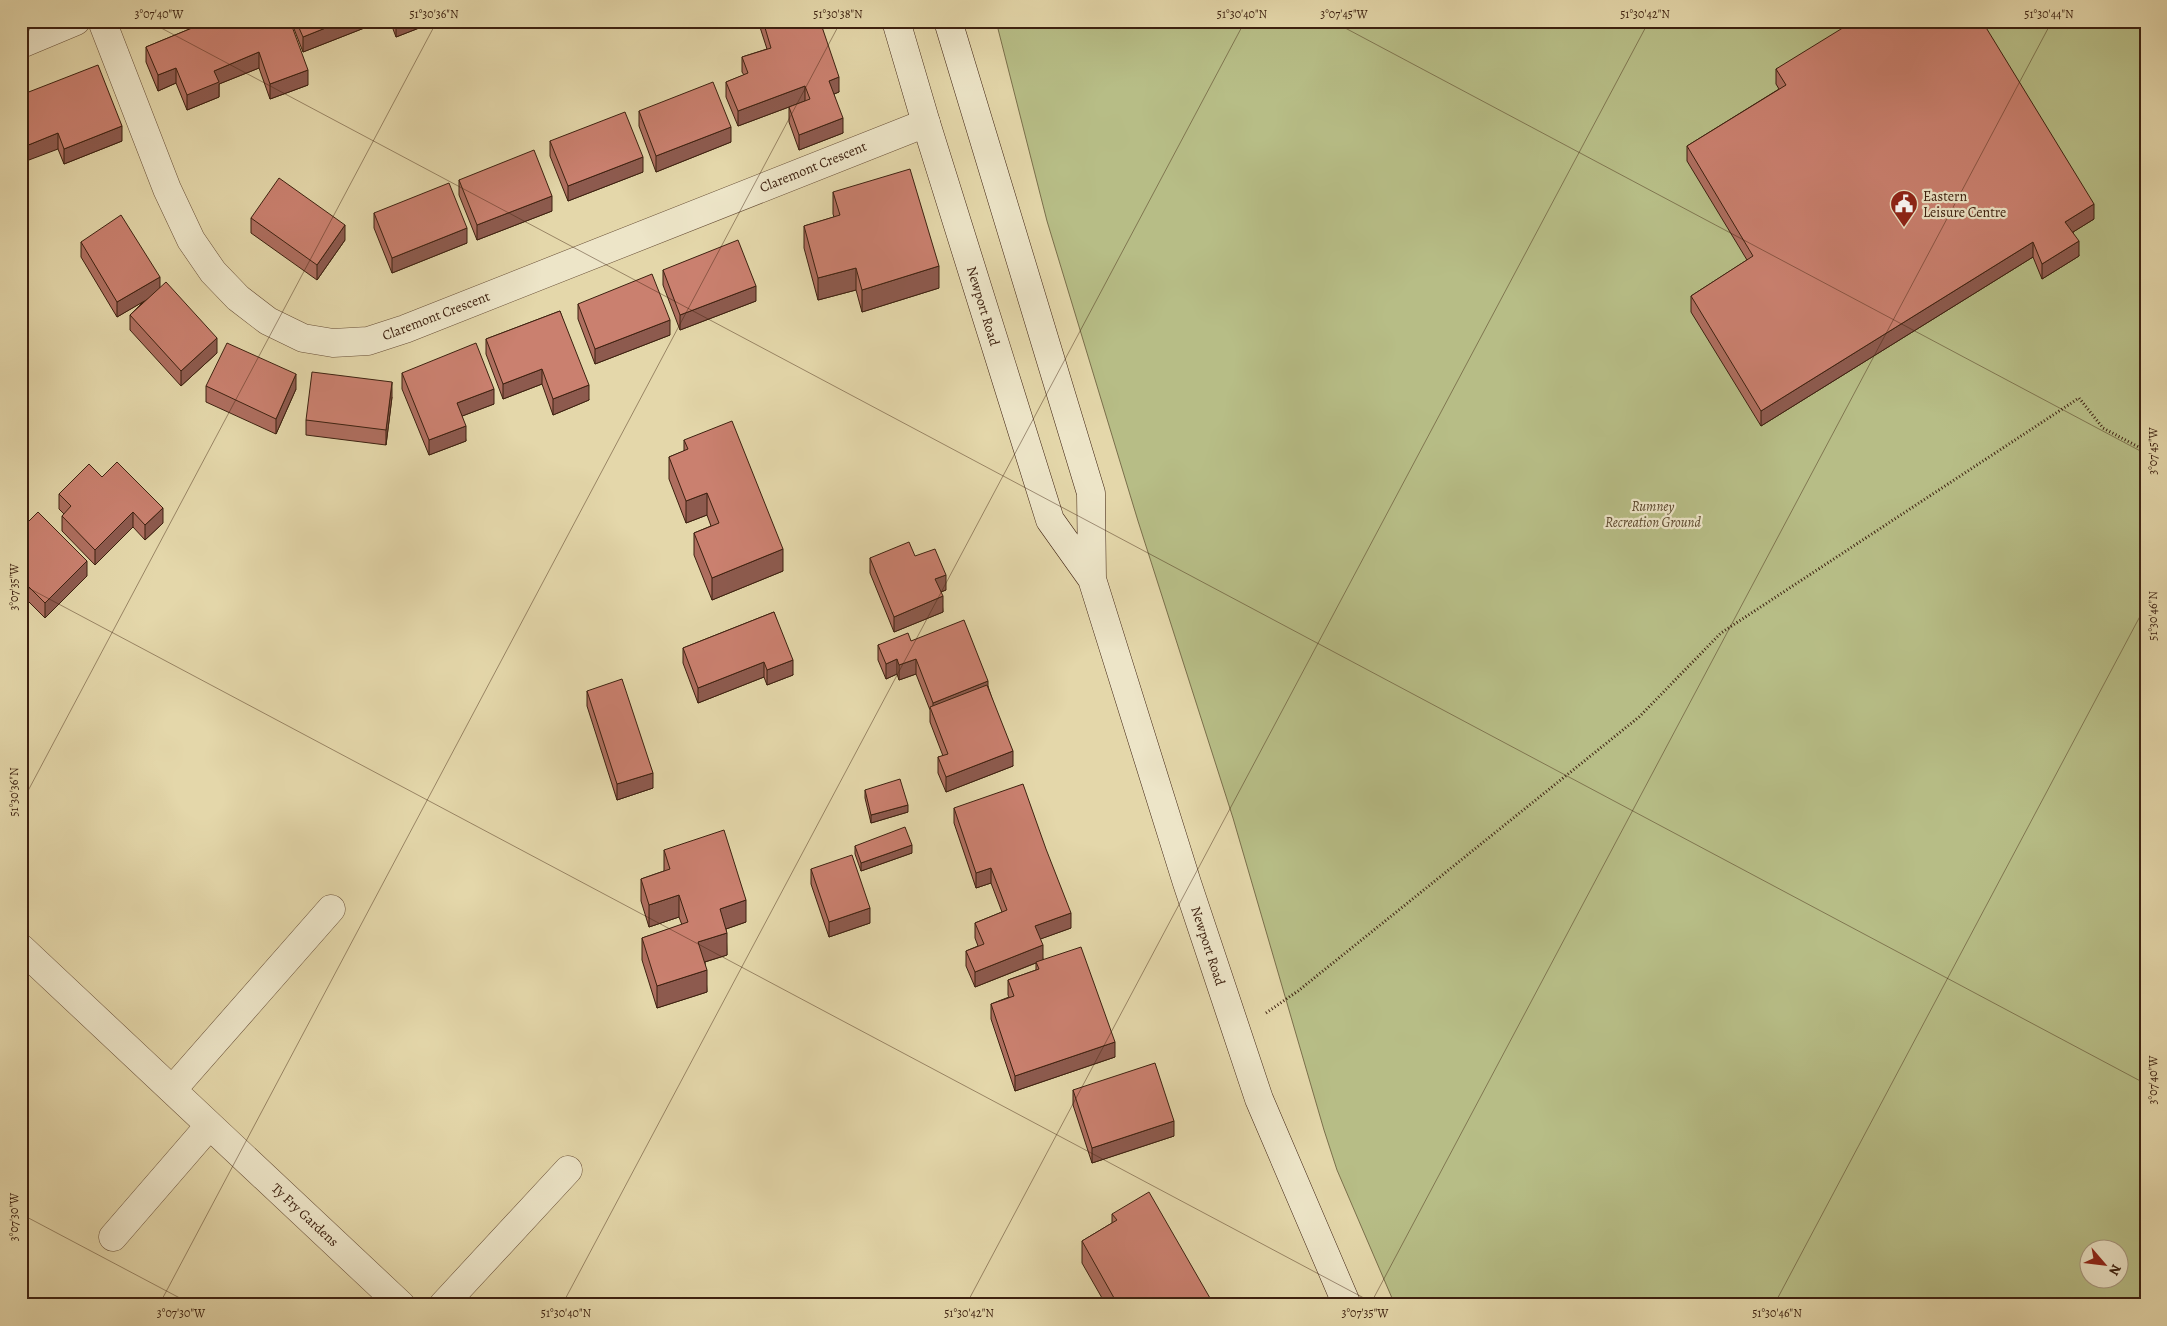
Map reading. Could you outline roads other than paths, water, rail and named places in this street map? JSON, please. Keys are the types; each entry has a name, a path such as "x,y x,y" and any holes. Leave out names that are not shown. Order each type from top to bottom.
{"street":[{"path":"21,44 76,21"},
{"name":"Claremont Crescent","path":"102,21 167,189 191,240 213,272 238,298 268,321 304,338 334,343 368,341 405,329 926,123"},
{"name":"Newport Road","path":"896,21 1050,520 1092,579"},
{"name":"Newport Road","path":"948,21 1091,493 1092,579 1236,1033 1260,1099 1346,1305"},
{"path":"172,1090 331,909"},
{"name":"Ty Fry Gardens","path":"21,948 401,1305"},
{"path":"113,1237 209,1126"},
{"path":"443,1305 568,1170"}],"place":[{"name":"Eastern Leisure Centre","path":"1904,228"}],"park label":[{"name":"Rumney Recreation Ground","path":"1653,514"}]}
